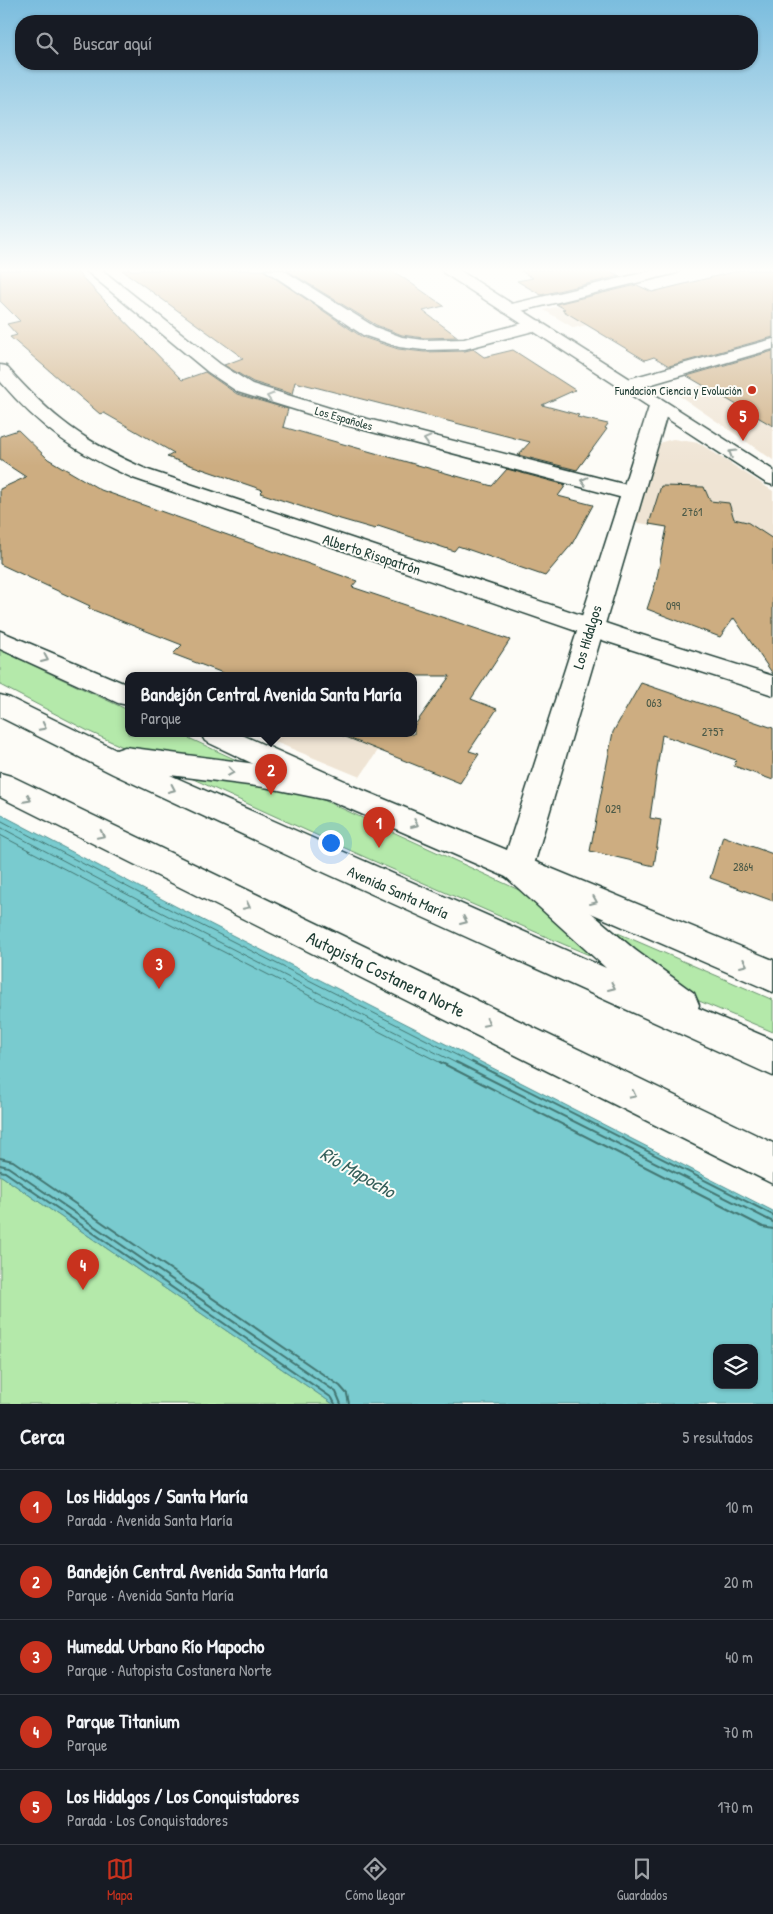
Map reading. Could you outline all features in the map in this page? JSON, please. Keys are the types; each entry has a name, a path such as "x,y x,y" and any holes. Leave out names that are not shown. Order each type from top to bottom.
{"main road":[{"name":"Los Españoles","path":"174,336 214,368 245,388 345,419 631,493"},
{"path":"381,336 399,342 424,346 465,344 496,336"},
{"path":"551,336 773,479"},
{"path":"628,385 773,344"},
{"name":"Alberto Risopatrón","path":"0,370 35,408 66,435 125,468 187,492 773,686"},
{"name":"Los Hidalgos","path":"517,868 659,407"},
{"path":"0,639 125,695"},
{"name":"Avenida Santa María","path":"0,705 96,754 505,940 773,1058"},
{"path":"221,737 338,791 773,976"},
{"path":"96,754 264,776 338,791"},
{"name":"Autopista Costanera Norte","path":"0,784 773,1164"},
{"path":"517,868 622,961 722,1036"}],"shaded area":[{"path":"773,361 773,460 677,394"},
{"path":"673,439 699,443 773,491 773,603 711,536 634,522 659,445 662,442"},
{"path":"263,737 387,737 360,777"}],"green space":[{"path":"0,650 125,709 125,737 187,737 532,896 773,1000 773,1032 563,944 369,859 90,732 0,685"},
{"path":"0,1175 333,1404 0,1404"}],"water":[{"name":"Río Mapocho","path":"0,814 177,907 773,1211 773,1404 333,1404 0,1175"}],"building":[{"path":"139,336 182,380 205,372 237,394 288,409 283,427 492,486 507,469 566,485 558,496 593,505 572,544 545,576 458,546 454,551 378,526 375,529 260,493 263,490 167,457 174,453 104,413 100,414 10,337"},
{"path":"212,336 360,336 398,349 424,352 465,351 473,349 484,357 513,350 575,390 542,405 579,415 577,417 608,424 605,428 607,429 577,470 518,455 530,442 295,382 292,394 253,382 224,365 243,358"},
{"path":"406,336 458,337 424,338"},
{"path":"604,336 773,336 669,366 654,357 645,360"},
{"path":"773,351 773,426 687,376"},
{"path":"18,430 48,459 101,490 357,581 352,587 510,640 471,699 497,709 469,751 479,754 460,783 346,737 417,737 417,722 450,676 417,676 417,672 220,672 173,654 182,645 88,608 90,606 0,564 0,489 26,477 0,460 0,436"},
{"path":"661,486 704,487 710,501 729,503 734,519 747,522 773,539 773,674 734,618 720,637 647,609 656,582 667,527 649,524"},
{"path":"641,683 773,728 773,780 734,766 736,760 662,735 650,818 661,820 654,866 590,851 613,732"},
{"path":"723,836 773,854 773,901 710,878"}],"place":[{"name":"Fundacion Ciencia y Evolución","path":"752,390"},
{"name":"Los Hidalgos / Los Conquistadores","path":"743,441"},
{"name":"Bandejón Central Avenida Santa María","path":"271,795"},
{"name":"Los Hidalgos / Santa María","path":"379,848"},
{"name":"Humedal Urbano Río Mapocho","path":"159,989"},
{"name":"Parque Titanium","path":"83,1290"}]}
